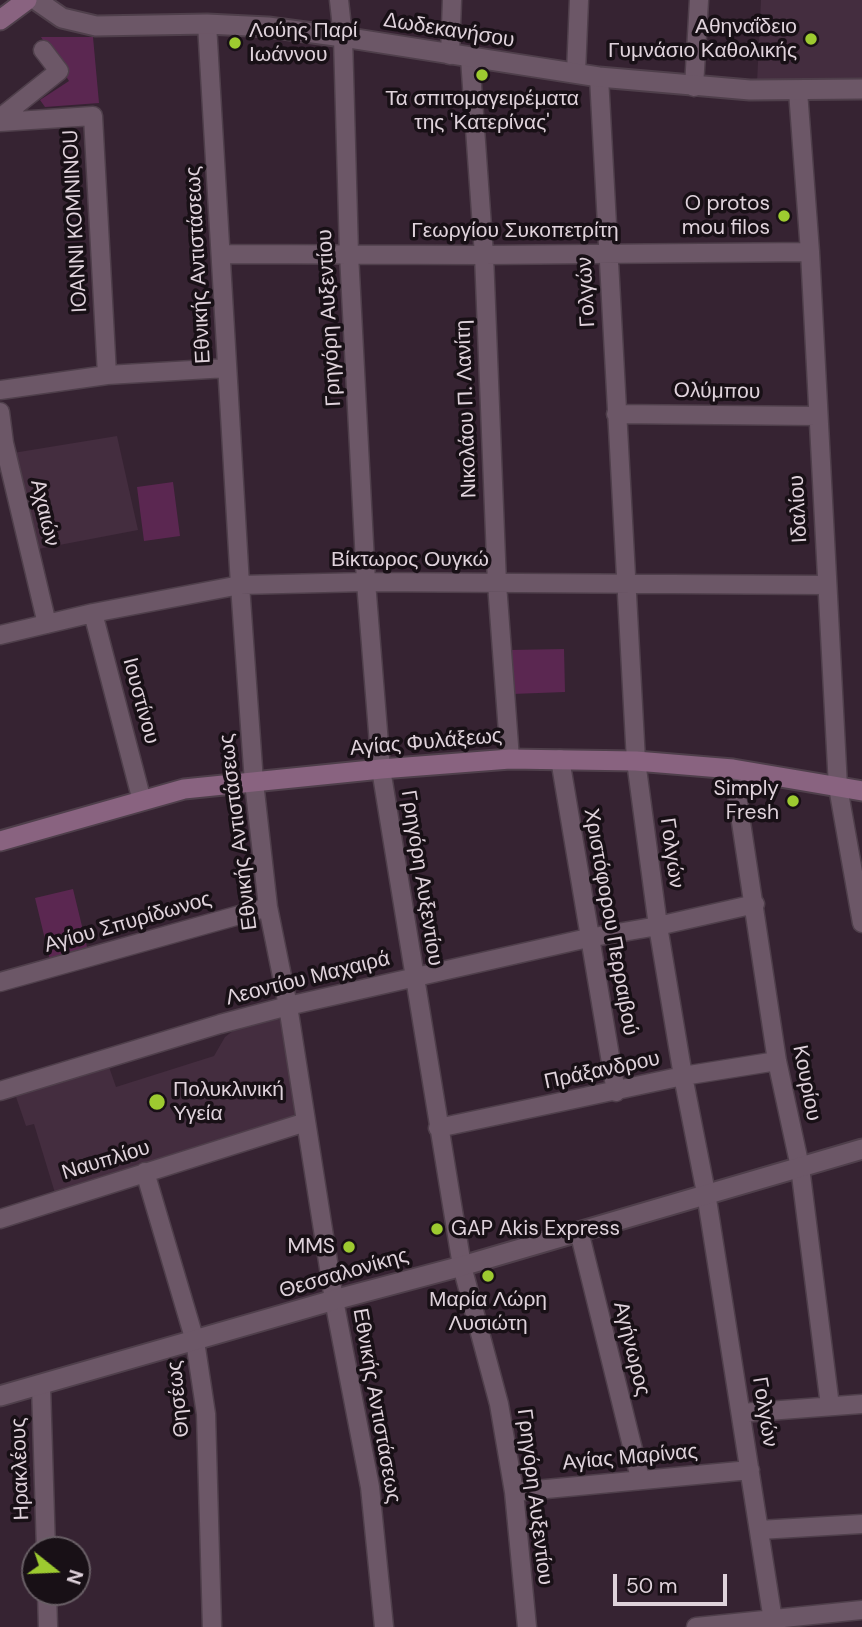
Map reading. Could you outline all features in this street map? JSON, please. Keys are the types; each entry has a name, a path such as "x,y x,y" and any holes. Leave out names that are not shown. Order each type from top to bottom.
{"main road":[{"path":"0,20 27,0"},
{"name":"Αγίας Φυλάξεως","path":"0,841 184,789 510,759 636,761 733,769 862,791"}],"street":[{"name":"Δωδεκανήσου","path":"36,0 62,18 96,26 206,24 268,27 599,77 694,87 798,91 862,89"},
{"name":"Γρηγόρη Αυξεντίου","path":"339,0 343,37 349,254 366,582 381,769 462,1266 499,1404 514,1492 527,1627"},
{"name":"Νικολάου Π. Λανίτη","path":"452,0 484,256 497,584 510,759"},
{"path":"576,73 579,0"},
{"path":"694,87 699,0"},
{"name":"Εθνικής Αντιστάσεως","path":"206,24 254,782 268,907 289,1006 334,1300 370,1487 384,1627"},
{"path":"0,120 59,71 43,50"},
{"name":"Γολγών","path":"599,77 636,761 658,926 706,1193 774,1623"},
{"name":"Ιδαλίου","path":"798,91 810,252 825,585 838,787 862,923"},
{"name":"IOANNI KOMNINOU","path":"0,120 93,116 107,374"},
{"name":"Γεωργίου Συκοπετρίτη","path":"222,254 484,256 810,252"},
{"path":"0,390 107,374 227,368"},
{"name":"Αχαιών","path":"0,412 4,443 47,624"},
{"name":"Ολύμπου","path":"616,414 817,416"},
{"name":"Βίκτωρος Ουγκώ","path":"0,635 93,613 240,584 366,582 825,585"},
{"name":"Ιουστίνου","path":"93,613 142,802"},
{"name":"Χριστόφορου Περραιβού","path":"559,760 616,1092"},
{"name":"Κουρίου","path":"733,769 777,1061 800,1167 830,1406"},
{"name":"Λεοντίου Μαχαιρά","path":"0,1091 220,1024 289,1006 588,938 658,926 755,904"},
{"name":"Αγίου Σπυρίδωνος","path":"0,982 268,907"},
{"name":"Πράξανδρου","path":"438,1128 683,1076 777,1061"},
{"name":"Ναυπλίου","path":"0,1219 306,1122"},
{"name":"Θεσσαλονίκης","path":"0,1396 462,1266 862,1149"},
{"name":"Θησέως","path":"145,1172 195,1341 206,1414 212,1627"},
{"name":"Αγήνωρος","path":"579,1231 640,1478"},
{"name":"Ηρακλέους","path":"41,1386 46,1536"},
{"path":"741,1413 862,1404"},
{"name":"Αγίας Μαρίνας","path":"514,1492 640,1478 750,1470"},
{"path":"759,1530 862,1524"},
{"path":"47,1606 48,1627"},
{"path":"696,1627 774,1623 862,1610"}],"shaded area":[{"name":"Αθηναΐδειο Γυμνάσιο Καθολικής","path":"761,0 862,0 862,78 757,83"},
{"path":"41,37 93,37 99,103 45,107 40,100 69,81"},
{"path":"117,436 138,530 33,550 13,453"},
{"path":"173,482 180,536 144,541 137,487"},
{"path":"564,649 565,692 512,694 510,650"},
{"path":"73,889 88,951 50,960 35,898"},
{"name":"Πολυκλινική Υγεία","path":"276,1018 283,1022 297,1110 293,1117 55,1193 34,1124 26,1126 15,1094 108,1064 116,1087 214,1056 225,1037 238,1027"}],"place":[{"name":"Αθηναΐδειο Γυμνάσιο Καθολικής","path":"811,39"},
{"name":"Λούης Παρί Ιωάννου","path":"235,43"},
{"name":"Τα σπιτομαγειρέματα της 'Κατερίνας'","path":"482,75"},
{"name":"O protos mou filos","path":"784,216"},
{"name":"Simply Fresh","path":"793,801"},
{"name":"Πολυκλινική Υγεία","path":"157,1102"},
{"name":"GAP Akis Express","path":"437,1229"},
{"name":"MMS","path":"349,1247"},
{"name":"Μαρία Λώρη Λυσιώτη","path":"488,1276"}]}
